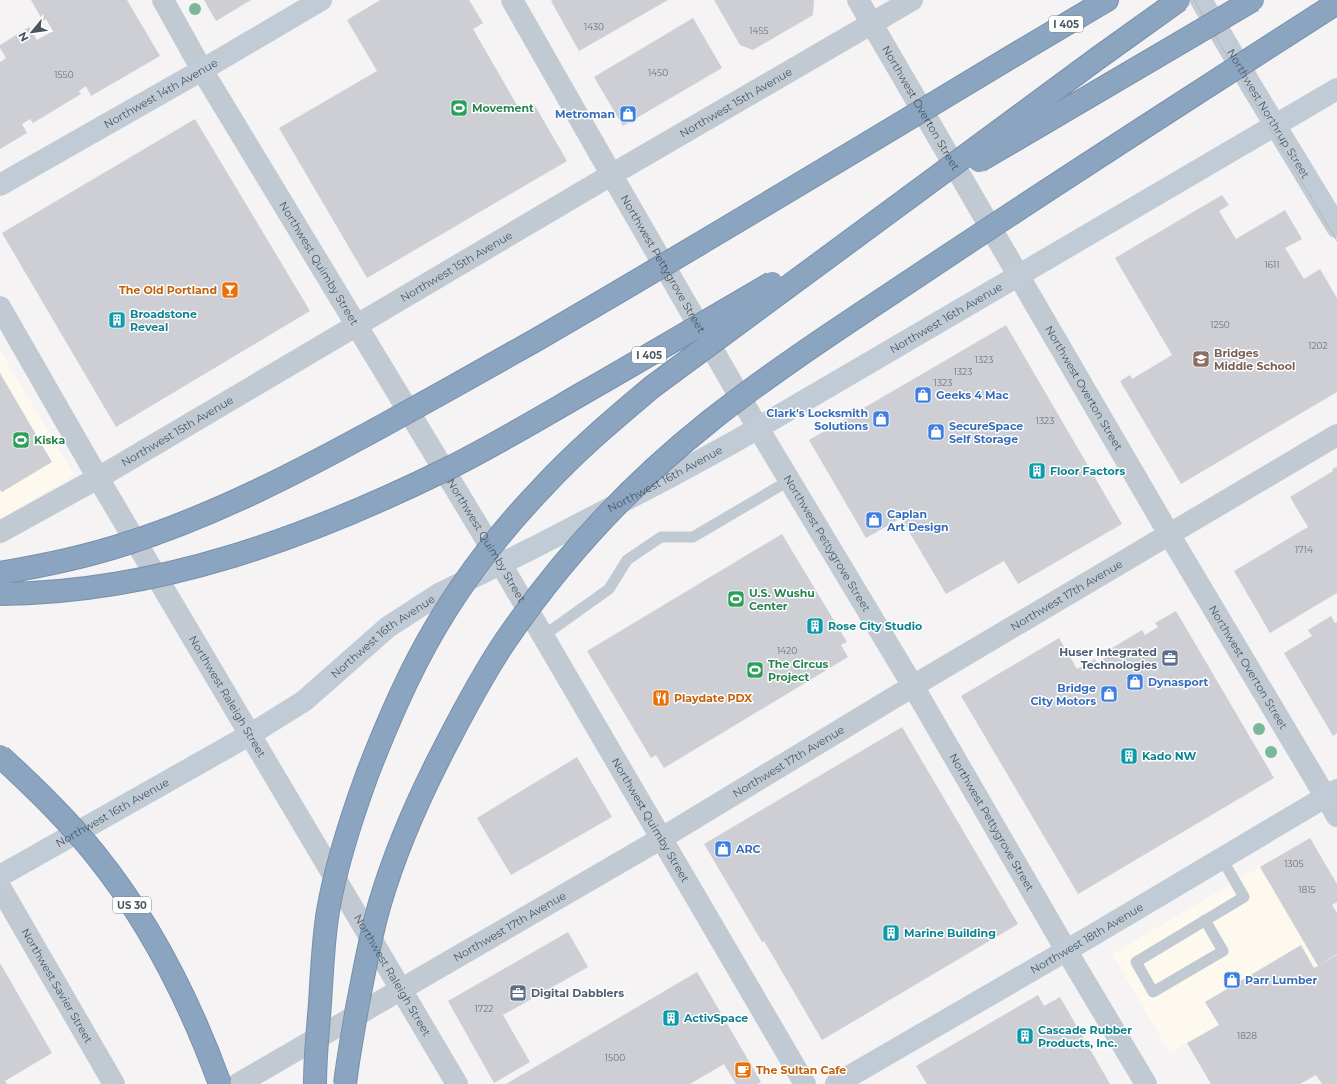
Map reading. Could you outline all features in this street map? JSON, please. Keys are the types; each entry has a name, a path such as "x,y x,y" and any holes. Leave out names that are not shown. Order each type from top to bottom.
{"highway":[{"name":"I 405","path":"0,573 66,559 123,544 213,511 258,492 465,380 661,268 1107,0"},
{"path":"315,1084 322,966 328,911 339,861 353,814 378,746 418,660 446,612 474,570 509,526 541,488 607,425 652,387 1179,0"},
{"name":"I 405","path":"0,594 53,592 101,586 142,579 200,566 281,541 334,521 386,498 500,441 682,336 1252,0"},
{"path":"345,1084 363,974 380,904 408,824 434,767 486,672 539,596 586,537 660,464 708,422 768,377 1004,218 1337,3"},
{"name":"US 30","path":"0,756 47,800 71,826 108,871 136,911 186,1000 207,1048 220,1084"},
{"name":"US 30","path":"0,766 20,783 79,845 131,916 156,957 179,1002 214,1084"}],"street":[{"name":"Northwest Quimby Street","path":"163,0 202,70 501,564 805,1084"},
{"name":"Northwest 14th Avenue","path":"0,185 202,70 321,0"},
{"name":"Northwest Pettygrove Street","path":"512,0 758,428 913,686 1066,950 1146,1084"},
{"name":"Northwest Overton Street","path":"858,0 1169,534 1332,794 1337,816"},
{"name":"Northwest 15th Avenue","path":"0,532 98,478 611,174 912,0"},
{"name":"Northwest Northrup Street","path":"1201,0 1337,227"},
{"name":"Northwest 16th Avenue","path":"0,876 251,734 304,701 388,627 439,594 501,564 668,478 758,428 1337,89"},
{"name":"Northwest Raleigh Street","path":"0,307 98,478 457,1084"},
{"name":"Northwest 17th Avenue","path":"238,1084 662,838 913,686 1337,435"},
{"name":"Northwest 18th Avenue","path":"836,1084 1332,794"},
{"name":"Northwest Savier Street","path":"0,887 114,1084"}],"lane":[{"path":"543,636 609,589 627,560 661,537 693,537 790,480"},
{"path":"1205,920 1222,951 1153,992 1136,962 1205,920 1244,897 1222,859"}],"shaded area":[{"path":"0,350 74,475 0,519"},
{"name":"Parr Lumber","path":"1260,867 1318,966 1337,955 1337,1084 1322,1084 1269,995 1170,1053 1112,954"}],"building":[{"path":"31,0 127,0 160,56 91,96 86,86 79,91 81,94 33,123 30,119 22,124 27,133 0,149 0,62 6,58 0,48 0,45 29,27 37,40 53,31 46,19 43,21"},
{"path":"204,0 251,0 216,21"},
{"path":"380,0 469,0 483,23 473,29 521,112 534,104 567,161 367,278 279,128 377,71 347,20"},
{"path":"668,0 579,51 551,1"},
{"path":"714,0 814,0 813,15 753,50 740,45"},
{"path":"693,18 722,68 623,126 594,77"},
{"name":"Broadstone Reveal","path":"195,119 310,311 116,427 2,233"},
{"path":"1222,195 1229,205 1219,211 1236,239 1285,210 1302,239 1285,248 1304,279 1320,269 1337,298 1337,392 1181,484 1120,381 1130,375 1132,379 1172,355 1115,258"},
{"path":"1006,325 1122,524 1018,584 1004,561 946,594 901,518 866,538 809,440"},
{"path":"0,373 52,462 2,492 0,490"},
{"path":"1337,467 1337,593 1270,633 1234,571 1308,527 1290,497 1333,471 1332,469"},
{"path":"782,534 847,642 841,645 848,657 664,768 656,755 651,758 587,651"},
{"name":"Kado NW","path":"1176,611 1274,778 1078,894 961,696 1059,638 1077,669 1095,659 1097,663 1109,655 1107,651 1142,630 1145,635 1158,627 1155,623"},
{"path":"1331,616 1335,623 1337,622 1337,733 1333,736 1284,653 1312,636 1308,630"},
{"path":"902,727 1018,924 822,1040 764,941 762,942 704,844"},
{"path":"577,757 612,817 511,875 477,818"},
{"path":"1310,838 1337,884 1337,902 1332,905 1337,913 1337,954 1319,965 1337,955 1337,1084 1322,1084 1316,1075 1300,1084 1211,1084 1187,1043 1219,1025 1205,1002 1301,945 1314,968 1318,966 1260,867"},
{"path":"568,932 588,967 503,1015 530,1062 494,1083 448,1001"},
{"path":"0,963 52,1053 5,1081 7,1084 0,1084"},
{"name":"ActivSpace","path":"697,972 761,1082 757,1084 736,1084 724,1064 690,1084 506,1084"},
{"name":"Cascade Rubber Products, Inc.","path":"1038,995 1044,1006 1060,997 1110,1084 927,1084 916,1066"}],"tram line":[{"path":"1194,0 1337,241"}],"place":[{"name":"Movement","path":"459,108"},
{"name":"Metroman","path":"628,114"},
{"name":"The Old Portland","path":"230,290"},
{"name":"Broadstone Reveal","path":"117,320"},
{"name":"Bridges Middle School","path":"1201,359"},
{"name":"Geeks 4 Mac","path":"923,395"},
{"name":"Clark's Locksmith Solutions","path":"881,419"},
{"name":"SecureSpace Self Storage","path":"936,432"},
{"name":"Kiska","path":"21,440"},
{"name":"Floor Factors","path":"1037,471"},
{"name":"Caplan Art Design","path":"874,520"},
{"name":"U.S. Wushu Center","path":"736,599"},
{"name":"Rose City Studio","path":"815,626"},
{"name":"Huser Integrated Technologies","path":"1170,658"},
{"name":"The Circus Project","path":"755,670"},
{"name":"Dynasport","path":"1135,682"},
{"name":"Bridge City Motors","path":"1109,694"},
{"name":"Playdate PDX","path":"661,698"},
{"name":"Kado NW","path":"1129,756"},
{"name":"ARC","path":"723,849"},
{"name":"Marine Building","path":"891,933"},
{"name":"Parr Lumber","path":"1232,980"},
{"name":"Digital Dabblers","path":"518,993"},
{"name":"ActivSpace","path":"671,1018"},
{"name":"Cascade Rubber Products, Inc.","path":"1025,1036"},
{"name":"The Sultan Cafe","path":"743,1070"}]}
